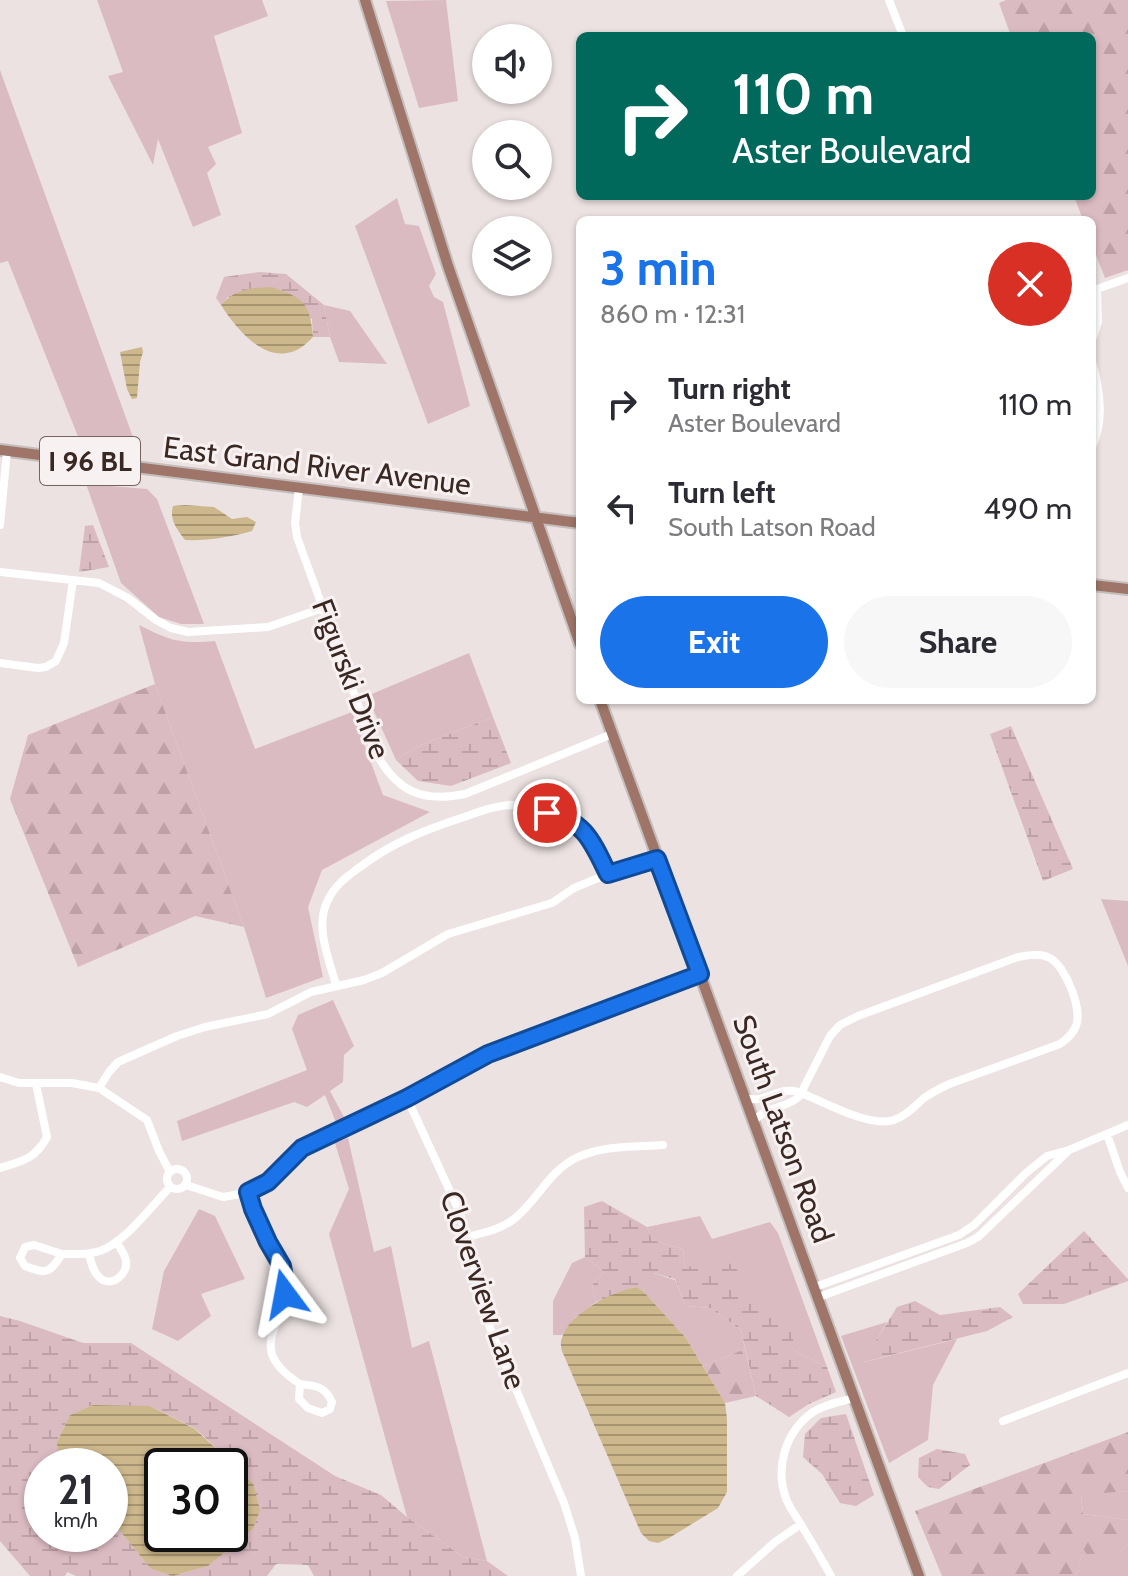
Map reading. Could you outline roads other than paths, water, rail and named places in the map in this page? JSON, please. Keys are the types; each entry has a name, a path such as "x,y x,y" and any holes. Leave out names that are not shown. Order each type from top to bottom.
{"main road":[{"path":"365,0 448,266 576,633"},
{"name":"East Grand River Avenue","path":"4,450 576,522"},
{"path":"1096,585 1128,589"},
{"name":"South Latson Road","path":"601,704 919,1576"}],"street":[{"path":"889,0 901,32"},
{"path":"1096,328 1097,289 1128,278"},
{"path":"1096,376 1101,406 1096,435"},
{"path":"0,525 4,450"},
{"name":"Figurski Drive","path":"299,488 295,523 297,537 375,751 398,783 415,794 432,798 465,794 612,734"},
{"path":"0,572 99,583 128,598 156,620 188,632 268,627 323,608"},
{"path":"0,663 38,668 56,661 64,643 73,580"},
{"path":"336,985 321,922 327,901 341,881 373,857 398,841 428,828 489,808 518,805 563,815 580,826 593,843 608,874"},
{"path":"99,1088 118,1062 177,1036 268,1014 311,992 382,973 448,934 552,903 574,888 657,859"},
{"path":"746,1098 757,1100 795,1090 803,1094 827,1103 861,1119 893,1121 937,1090 1069,1038 1077,1025 1079,1012 1066,975 1049,957 1034,954 858,1016 840,1025 830,1036 803,1094 796,1101 765,1111 754,1121"},
{"path":"186,1185 223,1197 248,1192 268,1182 302,1148 407,1098 488,1054 700,974"},
{"path":"0,1077 19,1083 72,1083 99,1088 147,1120 170,1172"},
{"path":"0,1168 24,1161 40,1150 47,1137 36,1084"},
{"name":"Cloverview Lane","path":"407,1098 457,1205 490,1328 564,1503 575,1538 581,1576"},
{"path":"817,1292 868,1268 959,1235 1047,1156 1128,1125"},
{"path":"1107,1134 1128,1188"},
{"path":"467,1237 495,1229 514,1219 564,1165 577,1158 602,1149 663,1145"},
{"path":"817,1292 871,1278 978,1237 1069,1150"},
{"path":"177,1168 184,1170 188,1177 186,1185 179,1190 170,1187 167,1179 170,1172 177,1168"},
{"path":"62,1254 53,1269 48,1271 25,1266 20,1258 22,1250 34,1245 62,1254 89,1254 103,1250 117,1243 170,1187"},
{"path":"248,1192 268,1242 282,1266 284,1277 285,1294 271,1343 272,1357 277,1366 300,1384"},
{"path":"1005,1195 1014,1202"},
{"path":"89,1254 99,1277 114,1281 126,1270 127,1262 117,1243"},
{"path":"926,1247 930,1257"},
{"path":"868,1268 871,1278"},
{"path":"1003,1421 1128,1373"},
{"path":"831,1576 788,1503 782,1462 792,1435 814,1411 854,1398"},
{"path":"737,1576 775,1542 801,1524"}]}
